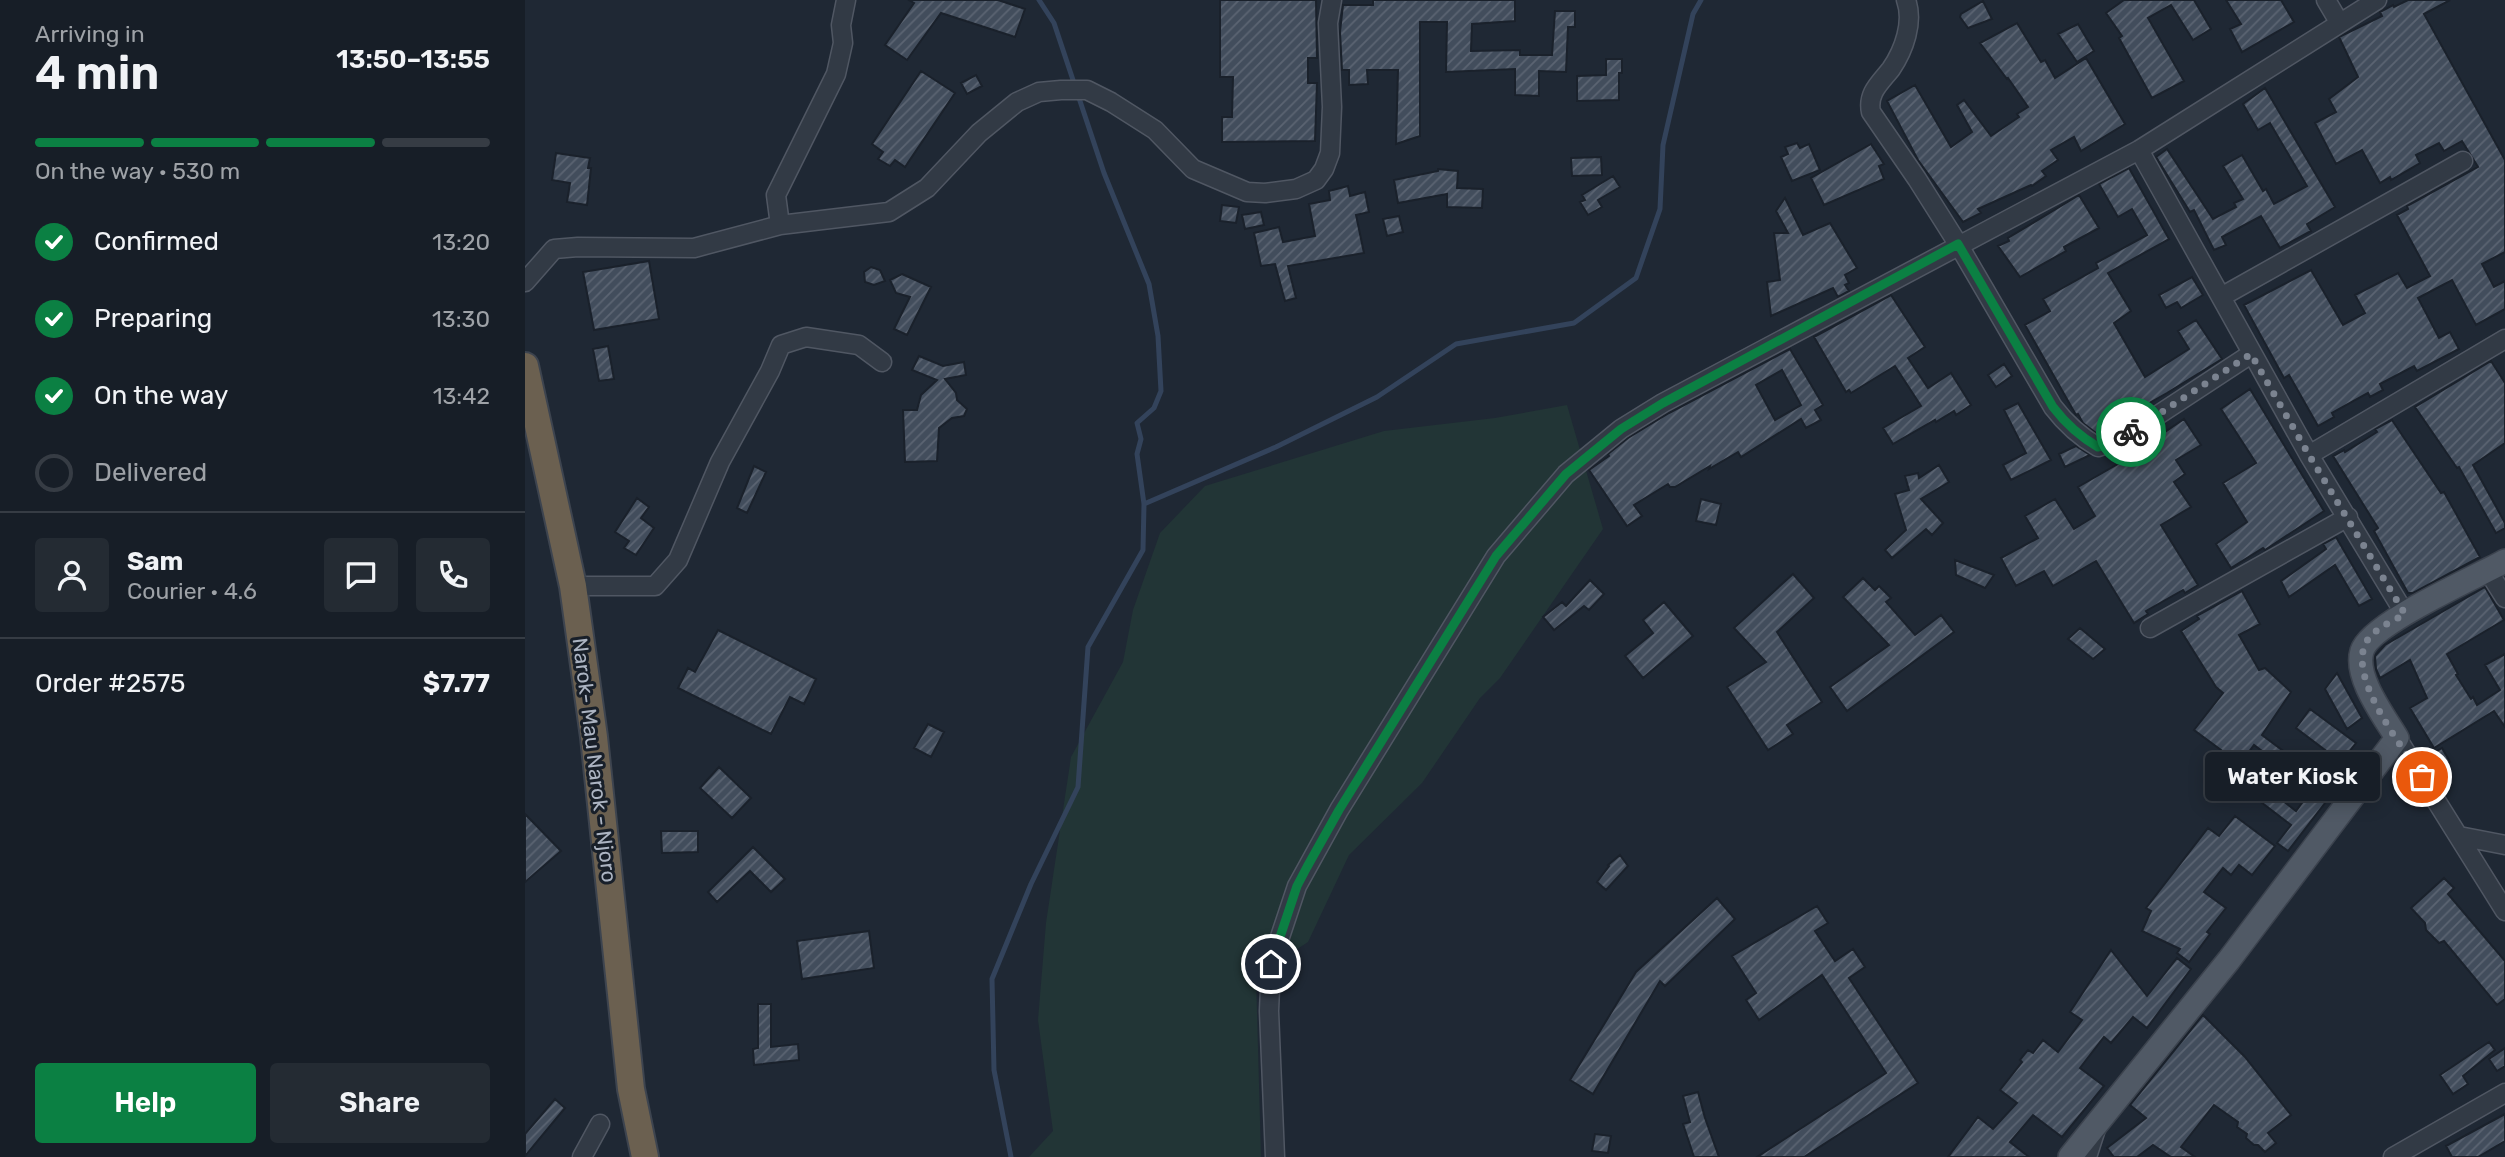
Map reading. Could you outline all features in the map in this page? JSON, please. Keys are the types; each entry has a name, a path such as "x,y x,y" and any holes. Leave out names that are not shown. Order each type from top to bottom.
{"highway":[{"name":"Narok- Mau Narok - Njoro","path":"525,366 573,586 595,751 631,1089 645,1157"}],"main road":[{"path":"2070,1157 2229,960 2397,738 2368,690 2362,666 2362,651 2369,638 2405,614 2496,566"}],"street":[{"path":"780,225 776,195 836,74 843,43 841,25 845,0"},
{"path":"525,282 554,249 694,248 780,225 889,212 927,188 979,133 1017,102 1039,92 1087,90 1155,130 1193,169 1247,192 1296,189 1316,180 1331,153 1328,23 1332,0"},
{"path":"1906,0 1909,10 1906,34 1892,67 1873,92 1870,107 1958,244 2053,407 2075,432 2098,447 2123,438 2251,354"},
{"path":"2326,0 2339,22"},
{"path":"1275,1157 1269,1010 1271,964 1297,886 1339,810 1496,556 1566,474 1621,429 1675,397 2139,150 2377,0"},
{"path":"2139,150 2251,354 2405,614"},
{"path":"2221,297 2463,161"},
{"path":"573,586 655,586 678,560 720,462 770,371 781,345 806,337 859,345 882,362"},
{"path":"2309,455 2505,339"},
{"path":"2150,628 2348,517"},
{"path":"2496,566 2505,598"},
{"path":"2397,738 2505,911"},
{"path":"2459,836 2505,845"},
{"path":"2393,1157 2505,1093"},
{"path":"2088,1157 2099,1119"},
{"path":"582,1157 600,1124"}],"shaded area":[{"path":"1567,405 1603,529 1500,678 1480,698 1422,783 1349,855 1308,942 1256,976 1261,1157 1029,1157 1053,1131 1038,1020 1046,923 1071,757 1123,662 1133,610 1160,533 1205,486 1384,431 1495,418"}],"building":[{"path":"909,0 998,0 1025,9 1015,37 941,13 907,60 885,45 914,3"},
{"path":"1220,0 1316,0 1317,58 1308,58 1308,83 1317,83 1315,141 1222,142 1222,117 1232,117 1233,77 1220,77"},
{"path":"1373,0 1515,0 1515,21 1472,24 1471,51 1520,50 1520,55 1552,55 1555,11 1575,11 1575,27 1568,27 1566,72 1539,71 1539,96 1515,95 1515,69 1446,72 1447,22 1420,22 1420,136 1396,144 1398,70 1367,70 1368,84 1349,85 1349,70 1342,70 1340,32 1343,5 1373,5"},
{"path":"2124,0 2194,0 2211,29 2193,40 2171,5 2148,18 2184,81 2152,98 2119,38 2122,36 2106,13"},
{"path":"2226,0 2281,0 2294,22 2242,52 2230,29 2241,24"},
{"path":"2408,0 2450,0 2424,14 2505,160 2505,252 2482,264 2494,287 2505,281 2505,309 2476,325 2452,280 2418,298 2439,338 2450,332 2459,349 2417,371 2414,366 2380,384 2383,390 2370,397 2368,393 2332,413 2334,417 2318,426 2289,375 2284,378 2244,305 2311,270 2343,325 2365,313 2355,295 2398,273 2407,288 2430,276 2397,215 2408,209 2407,206 2478,167 2462,141 2444,151 2439,143 2416,155 2420,163 2391,180 2390,177 2380,183 2362,150 2336,164 2315,123 2336,112 2329,99 2358,77 2339,37 2382,16 2380,12 2393,5 2394,7"},
{"path":"1983,1 1992,19 1968,28 1960,17 1961,14"},
{"path":"2017,23 2041,62 2045,60 2055,78 2086,58 2125,124 2081,151 2074,137 2051,150 2058,160 2042,171 2046,176 2032,186 1978,209 1981,213 1963,222 1918,160 1887,101 1915,85 1951,147 1972,132 1957,105 1964,100 1991,136 2019,117 2017,114 2028,107 1980,43"},
{"path":"2078,24 2094,51 2077,62 2058,34"},
{"path":"1606,59 1622,59 1619,100 1577,101 1577,76 1606,75"},
{"path":"921,71 955,93 905,167 895,160 890,166 878,159 883,152 872,144"},
{"path":"976,75 982,86 967,94 961,83"},
{"path":"2265,88 2335,207 2307,224 2311,231 2280,248 2261,216 2222,237 2226,245 2214,250 2194,210 2190,212 2156,157 2167,149 2213,219 2236,207 2234,203 2243,199 2223,166 2242,155 2263,191 2266,189 2274,204 2307,186 2270,123 2258,130 2243,104"},
{"path":"1797,143 1800,148 1809,144 1820,170 1792,181 1781,157 1788,154 1785,147"},
{"path":"1871,144 1884,164 1879,166 1884,179 1824,205 1811,178"},
{"path":"556,153 590,158 587,205 567,202 570,183 552,180"},
{"path":"1601,157 1602,175 1572,176 1571,158"},
{"path":"2129,168 2169,239 2108,273 2131,311 2114,323 2145,377 2189,349 2178,331 2196,320 2222,359 2096,433 2076,415 2025,325 2050,311 2043,299 2098,268 2096,263 2147,235 2132,209 2118,217 2099,184"},
{"path":"1438,169 1458,171 1457,188 1483,189 1482,208 1447,207 1447,194 1398,203 1394,180"},
{"path":"1613,176 1620,187 1598,200 1602,207 1588,215 1580,202 1585,200 1582,195"},
{"path":"1348,186 1350,196 1365,192 1369,212 1356,215 1364,253 1288,266 1296,298 1285,301 1275,264 1261,266 1254,233 1279,227 1283,242 1315,236 1309,204 1330,200 1329,191"},
{"path":"2079,195 2099,228 2064,247 2066,251 2020,277 1998,246"},
{"path":"1785,198 1803,235 1830,223 1857,268 1845,275 1849,283 1845,285 1849,291 1838,297 1833,288 1771,316 1767,282 1780,280 1774,233 1788,233 1776,211"},
{"path":"1222,205 1239,207 1236,223 1220,221"},
{"path":"1261,212 1264,225 1245,229 1242,215"},
{"path":"1399,216 1403,232 1387,236 1383,219"},
{"path":"649,261 659,319 594,330 583,272"},
{"path":"871,267 880,270 885,281 874,285 865,282 864,272"},
{"path":"902,274 931,287 907,335 894,329 910,297 896,293 890,280"},
{"path":"2192,277 2203,295 2181,308 2177,302 2166,308 2159,295"},
{"path":"1891,295 1925,347 1908,358 1928,388 1951,373 1971,405 1956,415 1954,411 1936,422 1935,420 1893,444 1883,428 1921,406 1895,366 1851,393 1849,390 1846,392 1814,337"},
{"path":"608,346 614,379 599,381 593,349"},
{"path":"1790,349 1823,405 1815,410 1821,420 1806,428 1801,419 1741,457 1738,452 1675,487 1668,484 1634,505 1642,516 1627,526 1589,470 1628,438 1669,413","holes":["1782,370 1801,405 1775,420 1756,385"]},
{"path":"919,356 943,366 964,362 966,375 945,379 956,393 957,400 967,409 964,416 952,418 939,428 937,461 905,462 903,410 917,410 921,395 937,380 912,370"},
{"path":"2491,361 2505,383 2505,443 2473,465 2505,523 2505,528 2496,533 2459,467 2457,468 2415,407"},
{"path":"2004,364 2012,376 1996,387 1988,375"},
{"path":"2250,389 2324,511 2265,550 2263,548 2231,568 2216,544 2247,522 2223,483 2256,463 2221,409"},
{"path":"2018,403 2051,460 2011,480 2003,465 2026,453 2004,410"},
{"path":"2184,419 2201,445 2176,460 2185,474 2174,482 2191,507 2161,525 2198,585 2185,593 2183,590 2146,611 2148,614 2134,623 2096,561 2053,586 2044,571 2016,586 2001,558 2038,538 2025,516 2055,499 2074,529 2095,516 2078,487 2147,447 2146,445"},
{"path":"2392,420 2441,493 2444,492 2480,557 2413,593 2408,593 2374,531 2378,528 2333,456 2344,450 2345,452 2377,432 2375,429"},
{"path":"2076,446 2090,455 2065,467 2059,454"},
{"path":"1939,465 1949,482 1921,499 1943,523 1932,535 1926,529 1892,558 1885,550 1906,530 1895,494 1909,490 1905,476 1918,473 1919,478"},
{"path":"754,466 766,472 747,513 737,508"},
{"path":"637,498 649,507 641,518 654,528 636,555 624,548 629,541 615,532"},
{"path":"1701,499 1721,504 1716,525 1696,521"},
{"path":"2336,537 2372,599 2359,606 2335,565 2289,597 2281,581 2326,549 2323,544"},
{"path":"1955,560 1994,575 1985,588 1956,575"},
{"path":"1793,574 1814,598 1777,632 1822,702 1787,725 1793,734 1768,750 1727,687 1766,662 1734,628"},
{"path":"1863,578 1875,590 1879,586 1891,598 1886,602 1915,635 1941,615 1954,632 1847,711 1830,687 1889,645 1843,597"},
{"path":"1590,580 1604,594 1589,610 1584,606 1554,630 1543,617 1562,602 1566,606"},
{"path":"2485,587 2504,620 2447,654 2458,674 2456,675 2477,705 2500,690 2485,665 2505,654 2505,727 2494,711 2434,748 2410,708 2427,698 2410,660 2380,678 2375,656 2385,645"},
{"path":"2242,591 2260,624 2239,635 2259,670 2265,668 2291,692 2262,735 2335,790 2288,851 2277,843 2291,825 2244,789 2253,778 2296,811 2312,789 2254,745 2240,764 2194,730 2223,693 2216,687 2181,631 2199,619 2197,616"},
{"path":"1664,602 1693,636 1643,678 1625,656 1653,633 1643,620"},
{"path":"2080,628 2105,649 2093,659 2068,639"},
{"path":"718,630 816,679 804,704 790,697 771,734 678,688 688,668 695,672"},
{"path":"2337,673 2362,718 2347,729 2325,689"},
{"path":"2310,709 2356,743 2341,762 2296,728"},
{"path":"928,724 944,732 931,757 914,748"},
{"path":"2442,748 2450,762 2436,770 2428,756"},
{"path":"719,767 751,798 732,818 700,788"},
{"path":"525,814 561,851 525,882"},
{"path":"2235,816 2275,846 2252,875 2239,865 2231,875 2223,868 2204,892 2226,908 2207,932 2210,934 2189,962 2177,953 2180,949 2142,931 2151,911 2146,908 2208,828 2219,836"},
{"path":"661,831 698,831 698,852 662,853"},
{"path":"753,847 785,879 771,892 750,871 717,902 708,892"},
{"path":"1620,855 1628,866 1606,890 1597,882 1608,865"},
{"path":"2444,878 2454,888 2448,894 2505,961 2505,999 2497,1005 2444,941 2439,943 2426,930 2425,923 2411,908"},
{"path":"1717,898 1735,919 1665,986 1660,981 1593,1094 1570,1080 1636,972"},
{"path":"1817,906 1828,923 1815,931 1835,961 1853,949 1865,967 1849,978 1918,1083 1804,1157 1757,1157 1886,1073 1822,975 1759,1020 1746,1000 1756,993 1732,956"},
{"path":"869,931 874,968 802,979 797,941"},
{"path":"2111,950 2147,996 2177,958 2191,969 2147,1028 2133,1017 2111,1043 2104,1037 2080,1068 2104,1086 2062,1137 2033,1115 2010,1142 2029,1157 1948,1157 1978,1117 1993,1129 2017,1103 2000,1090 2028,1050 2033,1053 2043,1040 2058,1052 2082,1020 2070,1012"},
{"path":"758,1004 771,1004 771,1047 798,1044 799,1060 754,1065 753,1049 758,1048"},
{"path":"2203,1015 2245,1057 2291,1115 2268,1133 2276,1143 2265,1152 2246,1138 2247,1134 2237,1127 2238,1122 2214,1105 2181,1147 2195,1157 2171,1157 2153,1145 2137,1157 2114,1157 2107,1148 2146,1118 2130,1105"},
{"path":"2489,1042 2495,1050 2463,1076 2468,1084 2453,1094 2440,1075"},
{"path":"2505,1048 2505,1066 2497,1071 2489,1059"},
{"path":"1698,1092 1719,1157 1694,1157 1683,1124 1690,1122 1683,1096"},
{"path":"555,1099 565,1108 525,1156 525,1134"},
{"path":"2505,1114 2505,1141 2478,1157 2452,1157 2446,1146"},
{"path":"1595,1134 1611,1136 1608,1153 1592,1151"}],"waterway":[{"path":"1011,1157 994,1070 992,979 1031,884 1078,787 1088,647 1143,550 1144,504 1137,454 1141,439 1137,423 1154,408 1161,391 1158,336 1149,284 1104,173 1054,23 1039,0"},
{"path":"1144,504 1276,447 1377,397 1456,344 1574,323 1636,278 1660,209 1663,145 1693,14 1701,0"}],"way so far":[{"path":"2131,432 2251,354 2405,614 2369,638 2362,651 2362,666 2368,690 2422,777"}],"place":[{"name":"Water Kiosk","path":"2422,777"}],"route":[{"path":"1271,964 1297,886 1307,867 1339,810 1496,556 1566,474 1621,429 1663,403 1958,244 2064,422 2098,447 2123,438 2131,432"}]}
